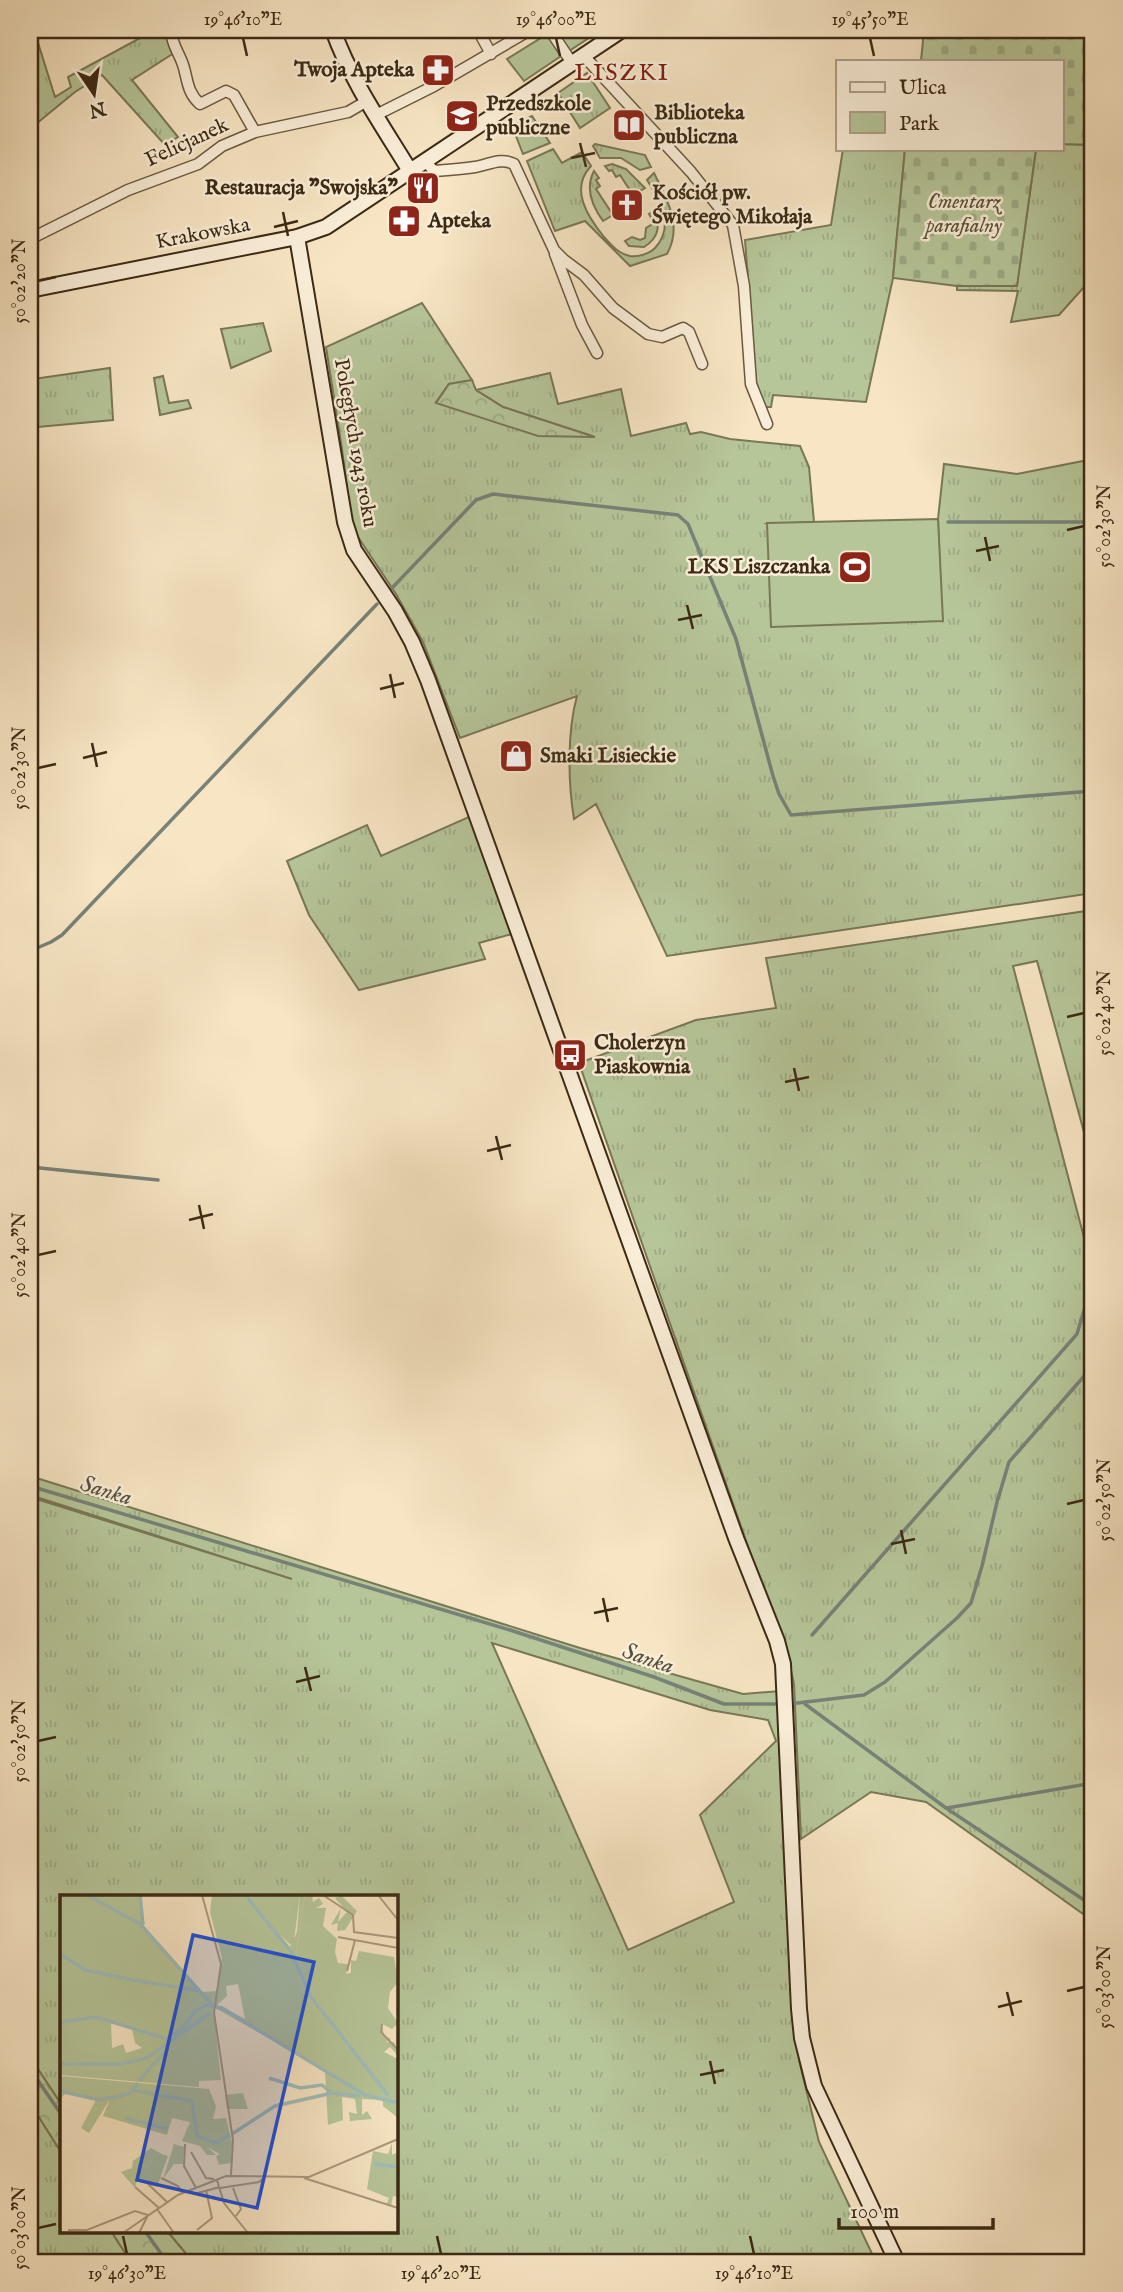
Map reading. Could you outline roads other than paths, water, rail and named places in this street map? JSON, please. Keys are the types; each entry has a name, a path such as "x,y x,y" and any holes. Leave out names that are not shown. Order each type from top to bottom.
{"street":[{"path":"171,30 172,44 184,65 188,89 194,98 200,104 226,90 234,95 255,132"},
{"path":"333,30 342,55 367,102 410,171"},
{"path":"478,30 491,54"},
{"path":"376,115 491,54 530,30"},
{"path":"550,30 691,172 733,225 744,286 751,384 767,424"},
{"name":"Krakowska","path":"30,290 297,237 338,221 622,30"},
{"name":"Felicjanek","path":"30,239 128,190 198,164 222,146 255,132 348,112 367,102"},
{"path":"425,162 434,171 495,162 510,161 514,164 554,250 582,325 597,353"},
{"name":"Poległych 1943 roku","path":"297,237 345,522 351,541 365,569 395,611 412,642 736,1538 777,1641 783,1664 785,1689 802,2038 814,2086 897,2262"},
{"path":"554,250 584,275 613,309 648,334 662,337 683,328 689,332 702,364"}],"waterway":[{"path":"392,588 476,500 493,494 678,515 688,524 736,639 773,776 791,815 1093,791"},
{"path":"948,522 1093,522"},
{"path":"30,951 62,935 377,604"},
{"path":"30,1167 158,1180"},
{"path":"812,1635 1077,1334 1085,1307 1093,1299"},
{"name":"Sanka","path":"789,1704 864,1695 885,1682 971,1603 1009,1462 1093,1366"},
{"name":"Sanka","path":"30,1486 510,1630 654,1677 724,1704 781,1704"},
{"path":"805,1704 946,1808 1093,1906"},
{"path":"947,1808 1093,1783"},
{"path":"30,2069 60,2113"},
{"path":"146,2232 167,2262"}],"place":[{"name":"Twoja Apteka","path":"438,70"},
{"name":"Przedszkole publiczne","path":"462,116"},
{"name":"Biblioteka publiczna","path":"629,125"},
{"name":"Restauracja \"Swojska\"","path":"423,188"},
{"name":"Kościół pw. Świętego Mikołaja","path":"627,205"},
{"name":"Apteka","path":"404,221"},
{"name":"LKS Liszczanka","path":"855,567"},
{"name":"Smaki Lisieckie","path":"516,756"},
{"name":"Cholerzyn Piaskownia","path":"570,1055"}],"district":[{"name":"LISZKI","path":"622,73"}],"park label":[{"name":"Cmentarz parafialny","path":"964,214"}]}
